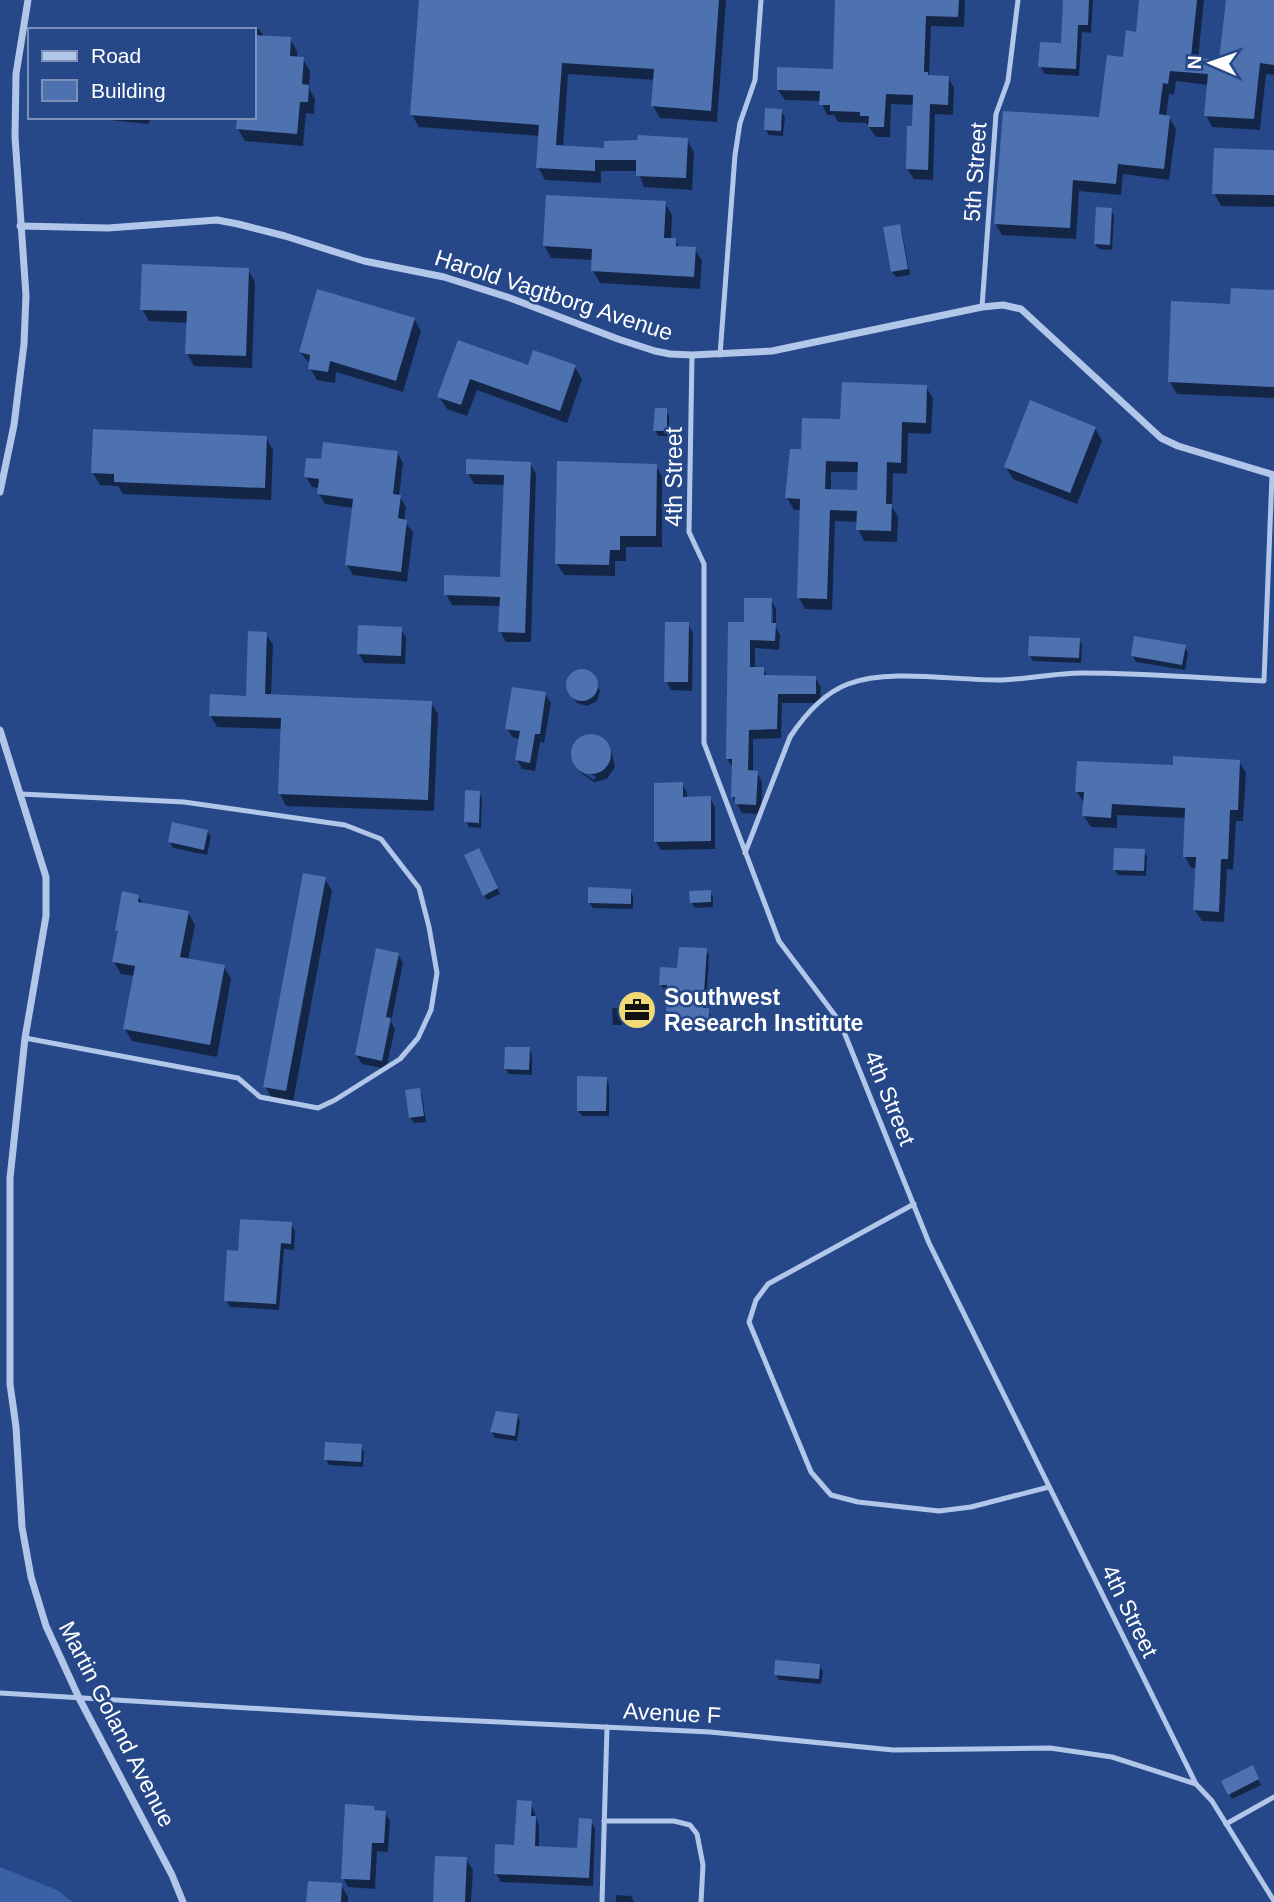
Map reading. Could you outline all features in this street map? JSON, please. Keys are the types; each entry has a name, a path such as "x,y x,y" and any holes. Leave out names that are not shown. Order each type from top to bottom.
{"street":[{"path":"0,492 14,425 24,344 26,295 15,137 16,74 28,0"},
{"name":"Harold Vagtborg Avenue","path":"20,226 108,228 186,221 228,222 285,236 364,261 443,277 510,298 655,351 692,355 772,351 982,307 1003,305 1021,309 1161,438 1178,446 1273,475"},
{"name":"Martin Goland Avenue","path":"0,730 46,877 46,916 24,1038 10,1178 10,1384 16,1427 22,1527 31,1577 46,1626 79,1698 172,1875 183,1902"}],"lane":[{"path":"720,355 735,155 740,123 754,80 761,0"},
{"name":"5th Street","path":"982,307 996,114 1008,81 1018,0"},
{"name":"4th Street","path":"692,355 689,531 704,564 704,743 779,942 840,1022 929,1243 1196,1784"},
{"path":"745,853 790,737 827,695 864,678 1002,680 1080,673 1264,681 1273,475"},
{"path":"21,794 184,802 345,825 381,839 419,888 437,973 431,1010 418,1038 400,1059 318,1108 260,1097 239,1078 24,1038"},
{"path":"914,1204 768,1284 757,1300 749,1322 811,1472 831,1495 858,1502 939,1511 971,1507 1049,1487"},
{"name":"Avenue F","path":"0,1693 710,1732 893,1750 1051,1748 1112,1756 1196,1784"},
{"path":"601,1902 607,1727"},
{"path":"1196,1784 1212,1801 1274,1901"},
{"path":"1226,1824 1274,1797"},
{"path":"604,1821 674,1821 690,1825 697,1834 703,1865 701,1902"}],"shaded area":[{"path":"0,1867 57,1890 72,1902 0,1902"}],"building":[{"path":"419,0 719,0 711,111 651,106 654,69 562,63 556,145 604,148 604,141 637,140 638,135 688,138 686,178 636,176 636,160 595,160 595,171 536,168 539,125 410,115"},
{"path":"835,0 959,0 958,17 926,16 924,72 928,72 928,75 949,76 948,105 930,104 928,170 906,169 907,126 912,126 913,95 886,94 884,127 868,127 869,116 860,116 860,112 830,111 830,105 819,105 820,91 777,90 777,67 833,69"},
{"path":"1063,0 1089,0 1088,25 1078,25 1076,69 1038,67 1040,42 1061,43"},
{"path":"1139,0 1197,0 1191,57 1219,60 1226,0 1274,0 1274,65 1260,63 1254,119 1204,116 1208,74 1170,71 1168,84 1163,83 1159,114 1170,116 1164,169 1118,164 1116,184 1073,180 1070,228 994,224 1003,111 1099,117 1107,55 1123,57 1126,30 1136,32"},
{"path":"256,35 291,37 290,56 304,57 302,84 309,85 308,102 300,102 297,134 236,129 237,119 256,119"},
{"path":"765,108 782,109 781,131 764,130"},
{"path":"1214,148 1274,150 1274,195 1212,194"},
{"path":"546,195 666,201 664,238 676,238 676,246 696,247 694,277 591,271 592,249 543,246"},
{"path":"1096,207 1112,208 1110,245 1094,244"},
{"path":"900,224 908,269 891,272 883,227"},
{"path":"142,264 249,268 246,356 185,354 187,311 140,310"},
{"path":"1231,288 1274,290 1274,387 1168,382 1171,301 1230,304"},
{"path":"317,289 415,318 396,381 330,361 328,372 308,369 310,355 299,352"},
{"path":"458,340 528,365 533,350 576,365 560,411 470,379 461,405 437,397"},
{"path":"842,382 927,385 926,423 902,422 901,463 887,462 886,504 892,504 891,531 856,530 857,511 830,510 827,599 797,598 800,499 785,498 790,449 801,449 802,418 840,419","holes":["826,461 858,462 857,490 825,489"]},
{"path":"1030,400 1096,427 1070,493 1004,467"},
{"path":"655,408 667,408 667,431 653,431"},
{"path":"93,429 267,436 265,488 114,482 114,474 91,473"},
{"path":"323,442 398,451 393,494 401,495 398,518 407,520 401,572 345,565 353,499 317,494 319,479 304,477 306,458 321,459"},
{"path":"466,459 531,462 525,633 498,632 500,597 444,595 444,575 500,577 504,475 466,474"},
{"path":"557,461 657,464 656,536 620,536 620,550 610,550 609,565 555,564"},
{"path":"744,598 772,598 771,623 776,623 775,641 750,640 750,667 764,667 764,675 816,676 816,694 778,694 777,729 749,730 748,770 758,771 756,805 735,804 735,797 731,797 732,759 726,759 728,622 744,622"},
{"path":"665,622 689,622 688,682 664,682"},
{"path":"358,625 402,627 401,656 357,654"},
{"path":"248,631 267,632 265,694 432,701 428,800 278,794 281,718 209,716 210,694 246,696"},
{"path":"1029,636 1080,638 1079,658 1028,656"},
{"path":"1134,636 1186,645 1182,665 1131,656"},
{"path":"582,669 593,674 598,685 593,696 582,701 571,696 566,685 571,674"},
{"path":"512,687 546,692 540,734 535,734 530,763 515,760 520,731 505,729"},
{"path":"591,734 605,740 611,754 605,768 591,774 577,768 571,754 577,740"},
{"path":"1173,756 1240,760 1238,810 1230,810 1228,859 1221,859 1219,912 1193,910 1196,857 1183,857 1185,808 1112,804 1111,818 1082,816 1084,792 1075,792 1077,761 1173,765"},
{"path":"683,782 683,797 711,796 711,841 654,842 654,783"},
{"path":"465,790 480,791 479,823 464,822"},
{"path":"172,822 208,830 204,850 168,842"},
{"path":"479,848 498,888 483,896 464,855"},
{"path":"1114,848 1145,849 1144,871 1113,870"},
{"path":"303,873 326,877 286,1091 263,1087"},
{"path":"588,887 631,889 631,904 588,903"},
{"path":"711,890 711,902 690,903 689,891"},
{"path":"122,891 139,895 138,902 189,911 180,957 225,965 210,1045 123,1029 135,966 112,962"},
{"path":"679,947 707,948 703,1008 709,1008 709,1027 666,1024 667,985 659,985 660,967 677,968"},
{"path":"376,948 399,953 386,1017 391,1018 382,1061 355,1055"},
{"path":"505,1047 530,1047 529,1070 504,1069"},
{"path":"577,1076 607,1077 606,1111 577,1111"},
{"path":"420,1088 424,1116 409,1118 405,1090"},
{"path":"240,1219 292,1222 291,1244 281,1243 276,1304 224,1301 227,1250 238,1251"},
{"path":"496,1411 518,1414 515,1436 490,1432"},
{"path":"325,1442 362,1444 361,1462 324,1460"},
{"path":"775,1660 820,1664 819,1679 774,1675"},
{"path":"1253,1765 1259,1779 1228,1795 1221,1781"},
{"path":"517,1800 532,1801 531,1816 536,1816 535,1846 577,1848 579,1818 592,1819 589,1878 494,1874 495,1844 514,1845"},
{"path":"345,1804 374,1806 374,1810 386,1811 384,1843 372,1843 370,1880 341,1879"},
{"path":"435,1856 467,1857 465,1902 433,1902"},
{"path":"308,1881 342,1883 341,1902 306,1902"}],"place":[{"name":"Southwest Research Institute","path":"637,1010"}]}
